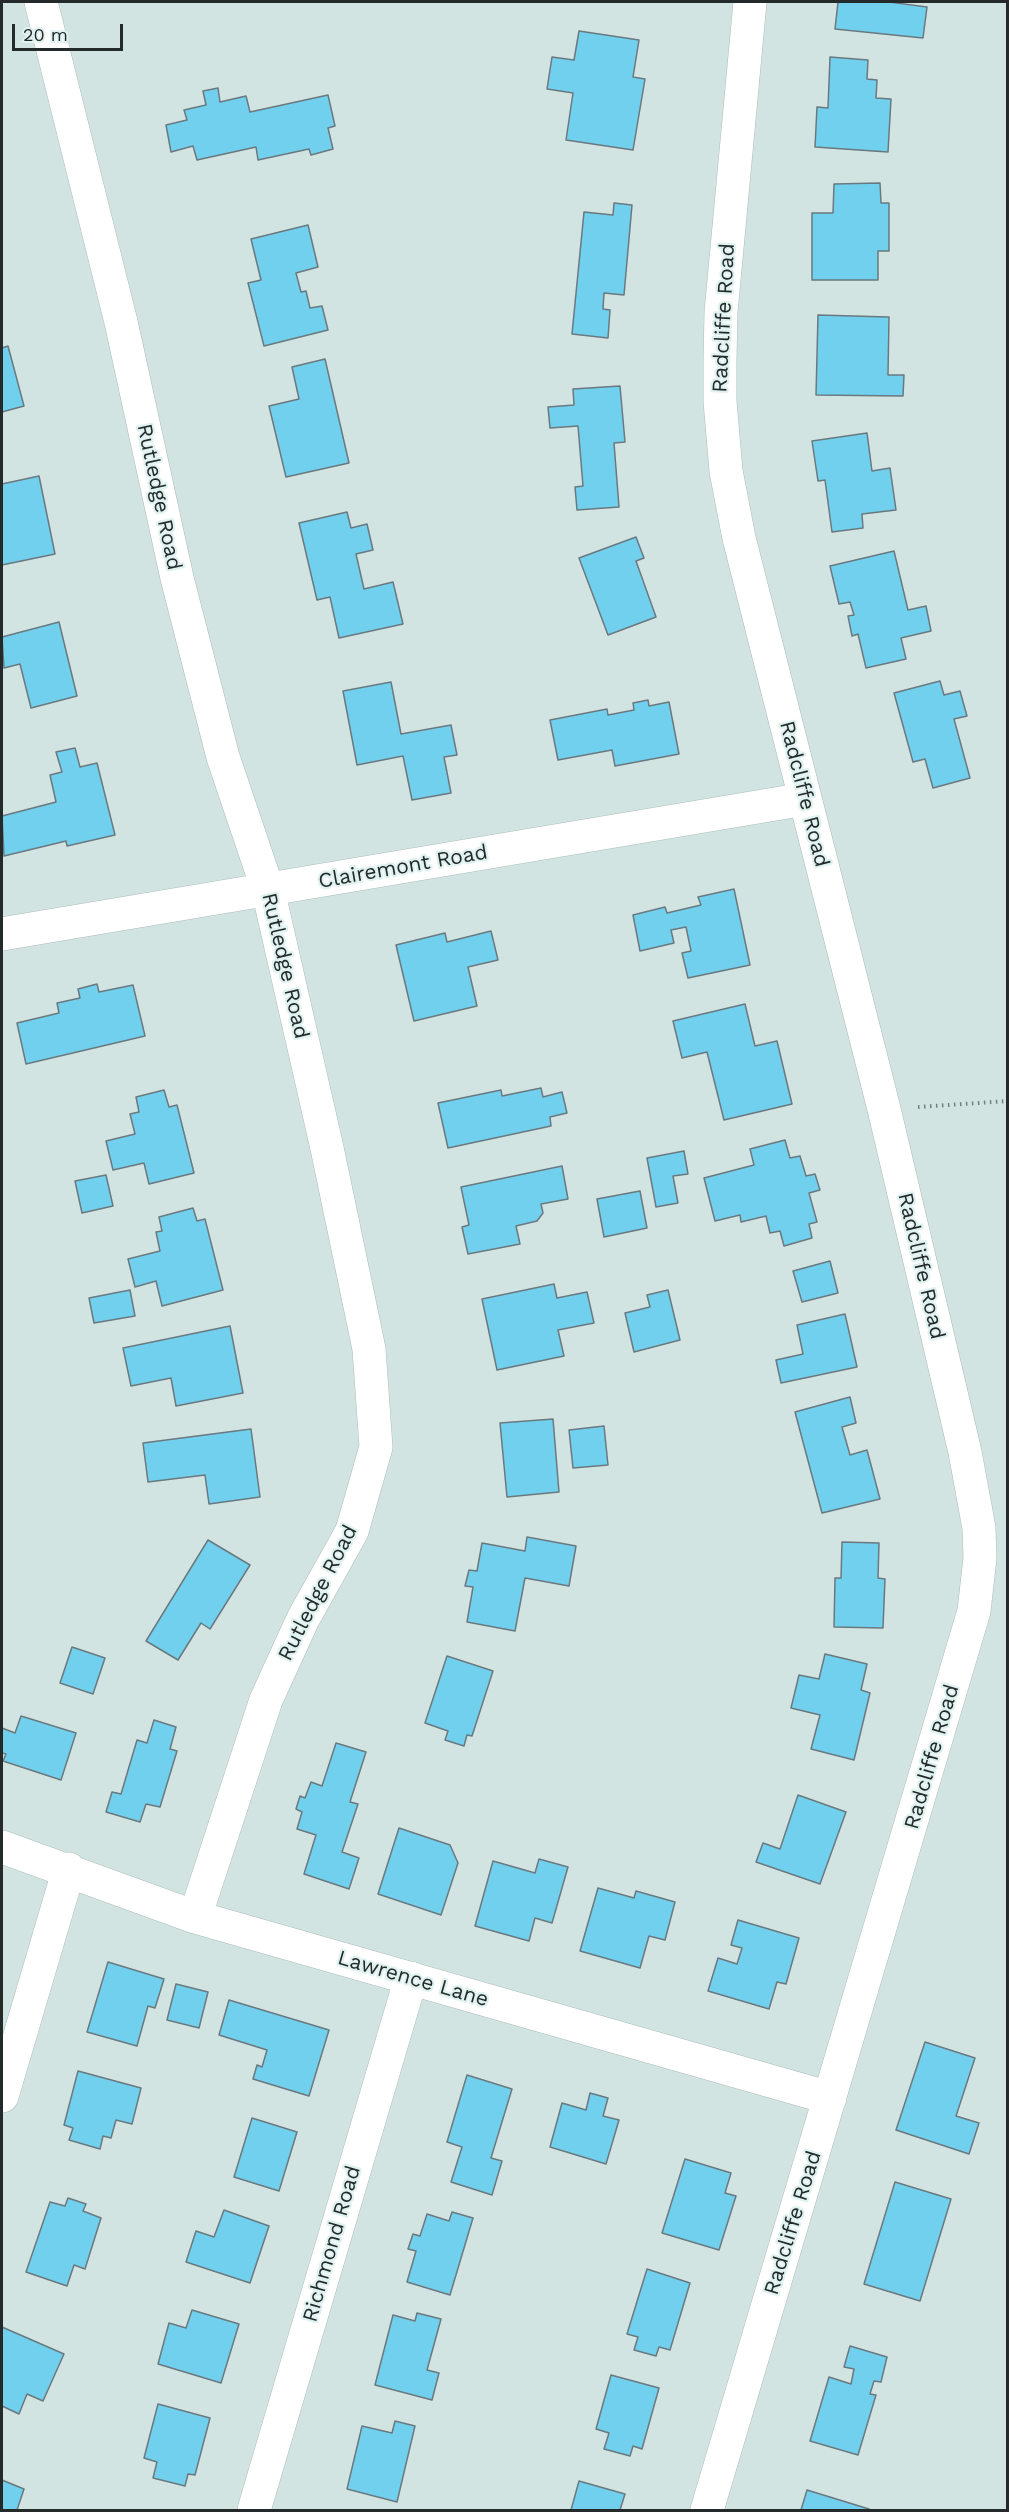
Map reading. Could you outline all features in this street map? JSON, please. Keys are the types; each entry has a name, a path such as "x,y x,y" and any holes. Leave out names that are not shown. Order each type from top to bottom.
{"street":[{"name":"Rutledge Road","path":"41,2 121,322 180,589 224,757 268,890 327,1148 369,1349 376,1447 352,1532 303,1619 266,1700 195,1917"},
{"name":"Radcliffe Road","path":"708,2511 974,1611 980,1558 979,1528 965,1452 884,1110 732,505 726,471 720,400 722,312 750,2"},
{"name":"Clairemont Road","path":"2,934 805,799"},
{"name":"Lawrence Lane","path":"2,1847 69,1869 195,1917 830,2097"},
{"path":"2,2096 69,1869"},
{"name":"Richmond Road","path":"254,2511 411,1978"}],"path":[{"path":"934,1106 1008,1101"}],"building":[{"path":"838,2 889,2 927,7 923,38 835,29"},
{"path":"579,31 639,40 633,77 645,79 633,150 566,140 573,93 547,89 552,57 574,60"},
{"path":"830,57 868,60 867,79 877,80 876,98 891,99 888,152 815,147 817,107 828,108"},
{"path":"218,88 220,102 246,96 250,112 328,95 335,126 328,128 333,149 311,155 309,149 258,160 256,147 197,160 193,146 171,152 166,125 187,120 184,110 206,105 203,91"},
{"path":"880,183 881,203 889,203 889,251 878,251 878,280 812,280 812,213 833,213 834,184"},
{"path":"614,203 632,205 624,295 604,293 603,309 610,310 608,338 572,334 584,212 613,215"},
{"path":"308,225 318,267 296,273 301,292 306,291 310,308 322,306 328,330 264,346 248,283 261,280 251,239"},
{"path":"818,315 889,317 888,375 904,375 903,396 816,395"},
{"path":"8,346 24,406 2,412 2,348"},
{"path":"325,359 349,463 286,477 269,406 299,399 292,367"},
{"path":"620,386 625,442 614,443 619,507 577,510 575,487 583,486 578,426 550,428 548,407 574,405 573,389"},
{"path":"867,433 872,471 890,468 896,510 862,514 863,528 832,532 825,480 818,481 812,441"},
{"path":"39,476 55,554 2,565 2,484"},
{"path":"347,512 351,528 367,524 373,550 356,554 364,589 393,582 403,624 339,638 330,597 317,600 299,523"},
{"path":"636,537 644,558 636,561 656,617 608,635 579,558"},
{"path":"894,551 908,610 926,606 931,631 901,638 906,659 866,668 858,634 852,636 848,616 854,615 850,602 839,604 830,566"},
{"path":"59,622 77,696 31,708 20,664 4,668 2,637"},
{"path":"940,681 944,695 960,691 967,716 954,719 970,778 933,788 925,759 913,762 894,693"},
{"path":"391,682 401,734 451,725 457,755 444,757 451,793 412,800 403,756 357,765 343,691"},
{"path":"648,700 649,706 669,702 679,754 615,766 612,750 558,760 550,720 607,709 608,715 634,710 633,703"},
{"path":"75,748 80,767 97,763 115,835 67,846 66,841 4,856 2,816 56,802 50,775 62,772 56,752"},
{"path":"734,889 750,965 688,978 682,953 691,951 686,927 671,930 674,943 640,951 633,915 665,907 667,913 701,905 698,897"},
{"path":"491,931 498,960 468,967 477,1006 414,1021 396,945 445,933 447,942"},
{"path":"97,984 99,992 133,985 145,1036 26,1064 17,1023 59,1013 57,1003 80,998 78,989"},
{"path":"745,1004 755,1046 777,1041 792,1104 724,1120 707,1052 682,1058 673,1021"},
{"path":"541,1088 543,1097 562,1092 567,1113 550,1117 551,1126 448,1148 438,1103 501,1090 502,1096"},
{"path":"164,1090 169,1107 177,1105 194,1173 149,1184 144,1163 113,1170 106,1141 135,1134 130,1114 139,1112 136,1097"},
{"path":"785,1140 790,1158 800,1156 806,1176 815,1174 820,1190 809,1193 817,1222 809,1224 812,1238 784,1246 780,1231 770,1233 766,1216 741,1222 740,1215 715,1221 704,1178 754,1165 750,1149"},
{"path":"684,1151 688,1174 673,1176 678,1203 656,1207 647,1158"},
{"path":"562,1166 568,1199 541,1204 543,1213 537,1221 516,1226 520,1244 468,1254 462,1227 469,1225 461,1187"},
{"path":"106,1175 113,1206 82,1213 75,1181"},
{"path":"640,1191 647,1228 604,1237 597,1199"},
{"path":"193,1208 197,1221 205,1219 223,1290 162,1306 156,1281 135,1287 128,1259 160,1251 156,1232 162,1231 159,1217"},
{"path":"830,1261 838,1293 802,1302 793,1271"},
{"path":"554,1284 557,1298 587,1292 594,1323 558,1330 564,1356 497,1370 482,1299"},
{"path":"130,1290 135,1316 94,1323 89,1298"},
{"path":"668,1290 680,1340 634,1352 625,1313 650,1307 647,1295"},
{"path":"845,1314 857,1367 781,1383 776,1360 803,1354 797,1325"},
{"path":"230,1326 243,1393 176,1406 171,1378 131,1386 123,1348"},
{"path":"850,1397 856,1423 842,1427 850,1455 867,1450 880,1499 822,1513 795,1412"},
{"path":"553,1419 559,1492 507,1497 500,1423"},
{"path":"604,1426 608,1465 573,1468 569,1430"},
{"path":"251,1429 260,1497 209,1504 205,1475 148,1482 143,1443"},
{"path":"527,1537 576,1546 569,1586 525,1578 515,1631 467,1622 473,1587 465,1586 469,1570 477,1571 482,1543 525,1551"},
{"path":"208,1540 250,1565 210,1629 201,1623 178,1660 146,1641"},
{"path":"842,1542 879,1543 878,1578 885,1579 883,1628 834,1627 835,1578 841,1578"},
{"path":"72,1647 105,1658 93,1694 60,1683"},
{"path":"825,1654 867,1664 861,1690 870,1693 854,1760 811,1749 820,1715 791,1708 799,1675 819,1679"},
{"path":"447,1656 493,1671 472,1736 467,1735 464,1746 445,1740 448,1731 425,1723"},
{"path":"21,1716 76,1733 61,1780 3,1761 6,1754 2,1753 2,1728 15,1733"},
{"path":"154,1720 176,1727 170,1749 177,1751 160,1807 146,1804 140,1822 106,1812 112,1792 121,1794 137,1740 147,1743"},
{"path":"336,1743 366,1752 350,1802 358,1804 342,1852 359,1858 349,1889 304,1874 316,1835 297,1829 302,1812 296,1809 300,1796 305,1798 311,1782 322,1786"},
{"path":"798,1795 846,1812 820,1884 756,1862 763,1843 780,1849"},
{"path":"399,1828 450,1845 458,1863 441,1915 378,1894"},
{"path":"539,1859 568,1867 552,1923 535,1918 529,1941 475,1926 493,1861 535,1873"},
{"path":"598,1888 634,1898 636,1891 675,1902 665,1940 649,1936 640,1968 580,1951"},
{"path":"738,1920 799,1938 786,1984 777,1982 769,2009 708,1991 718,1958 737,1964 742,1948 731,1945"},
{"path":"108,1962 164,1979 155,2008 148,2006 137,2046 87,2032"},
{"path":"176,1984 208,1992 199,2028 167,2020"},
{"path":"229,2000 329,2030 309,2096 253,2079 257,2065 262,2067 267,2050 219,2035"},
{"path":"925,2042 975,2058 956,2116 979,2123 969,2154 896,2130"},
{"path":"78,2071 141,2088 132,2124 116,2120 111,2138 103,2136 100,2149 69,2140 73,2128 64,2125"},
{"path":"467,2075 512,2089 491,2158 502,2161 492,2195 451,2182 462,2147 447,2142"},
{"path":"590,2093 608,2098 603,2116 619,2120 606,2164 550,2147 562,2103 586,2110"},
{"path":"252,2118 297,2132 279,2191 234,2177"},
{"path":"685,2159 731,2173 725,2193 736,2196 719,2250 662,2233"},
{"path":"895,2182 951,2199 920,2301 864,2284"},
{"path":"68,2198 86,2204 83,2211 101,2218 85,2269 74,2265 67,2286 26,2272 50,2202 65,2206"},
{"path":"224,2210 269,2226 250,2283 186,2262 196,2231 214,2237"},
{"path":"452,2212 473,2218 450,2295 407,2282 416,2251 408,2249 413,2234 420,2236 427,2214 449,2221"},
{"path":"647,2269 690,2283 670,2350 659,2347 656,2356 634,2350 638,2337 627,2334"},
{"path":"192,2310 239,2324 221,2383 158,2364 169,2323 186,2328"},
{"path":"417,2313 441,2319 427,2370 439,2373 432,2400 375,2385 393,2315 415,2321"},
{"path":"2,2327 64,2354 43,2401 27,2394 19,2414 2,2406"},
{"path":"850,2346 887,2357 881,2382 874,2381 870,2394 876,2395 858,2455 810,2441 829,2377 851,2384 854,2369 844,2367"},
{"path":"611,2375 659,2388 642,2449 633,2446 630,2456 604,2449 609,2433 596,2429"},
{"path":"158,2404 210,2418 195,2475 188,2474 185,2486 153,2478 157,2462 144,2458"},
{"path":"395,2421 415,2426 397,2502 347,2489 362,2426 392,2433"},
{"path":"2,2480 24,2489 17,2510 2,2510"},
{"path":"579,2481 625,2494 620,2510 571,2510"},
{"path":"807,2490 869,2509 801,2510"}]}
